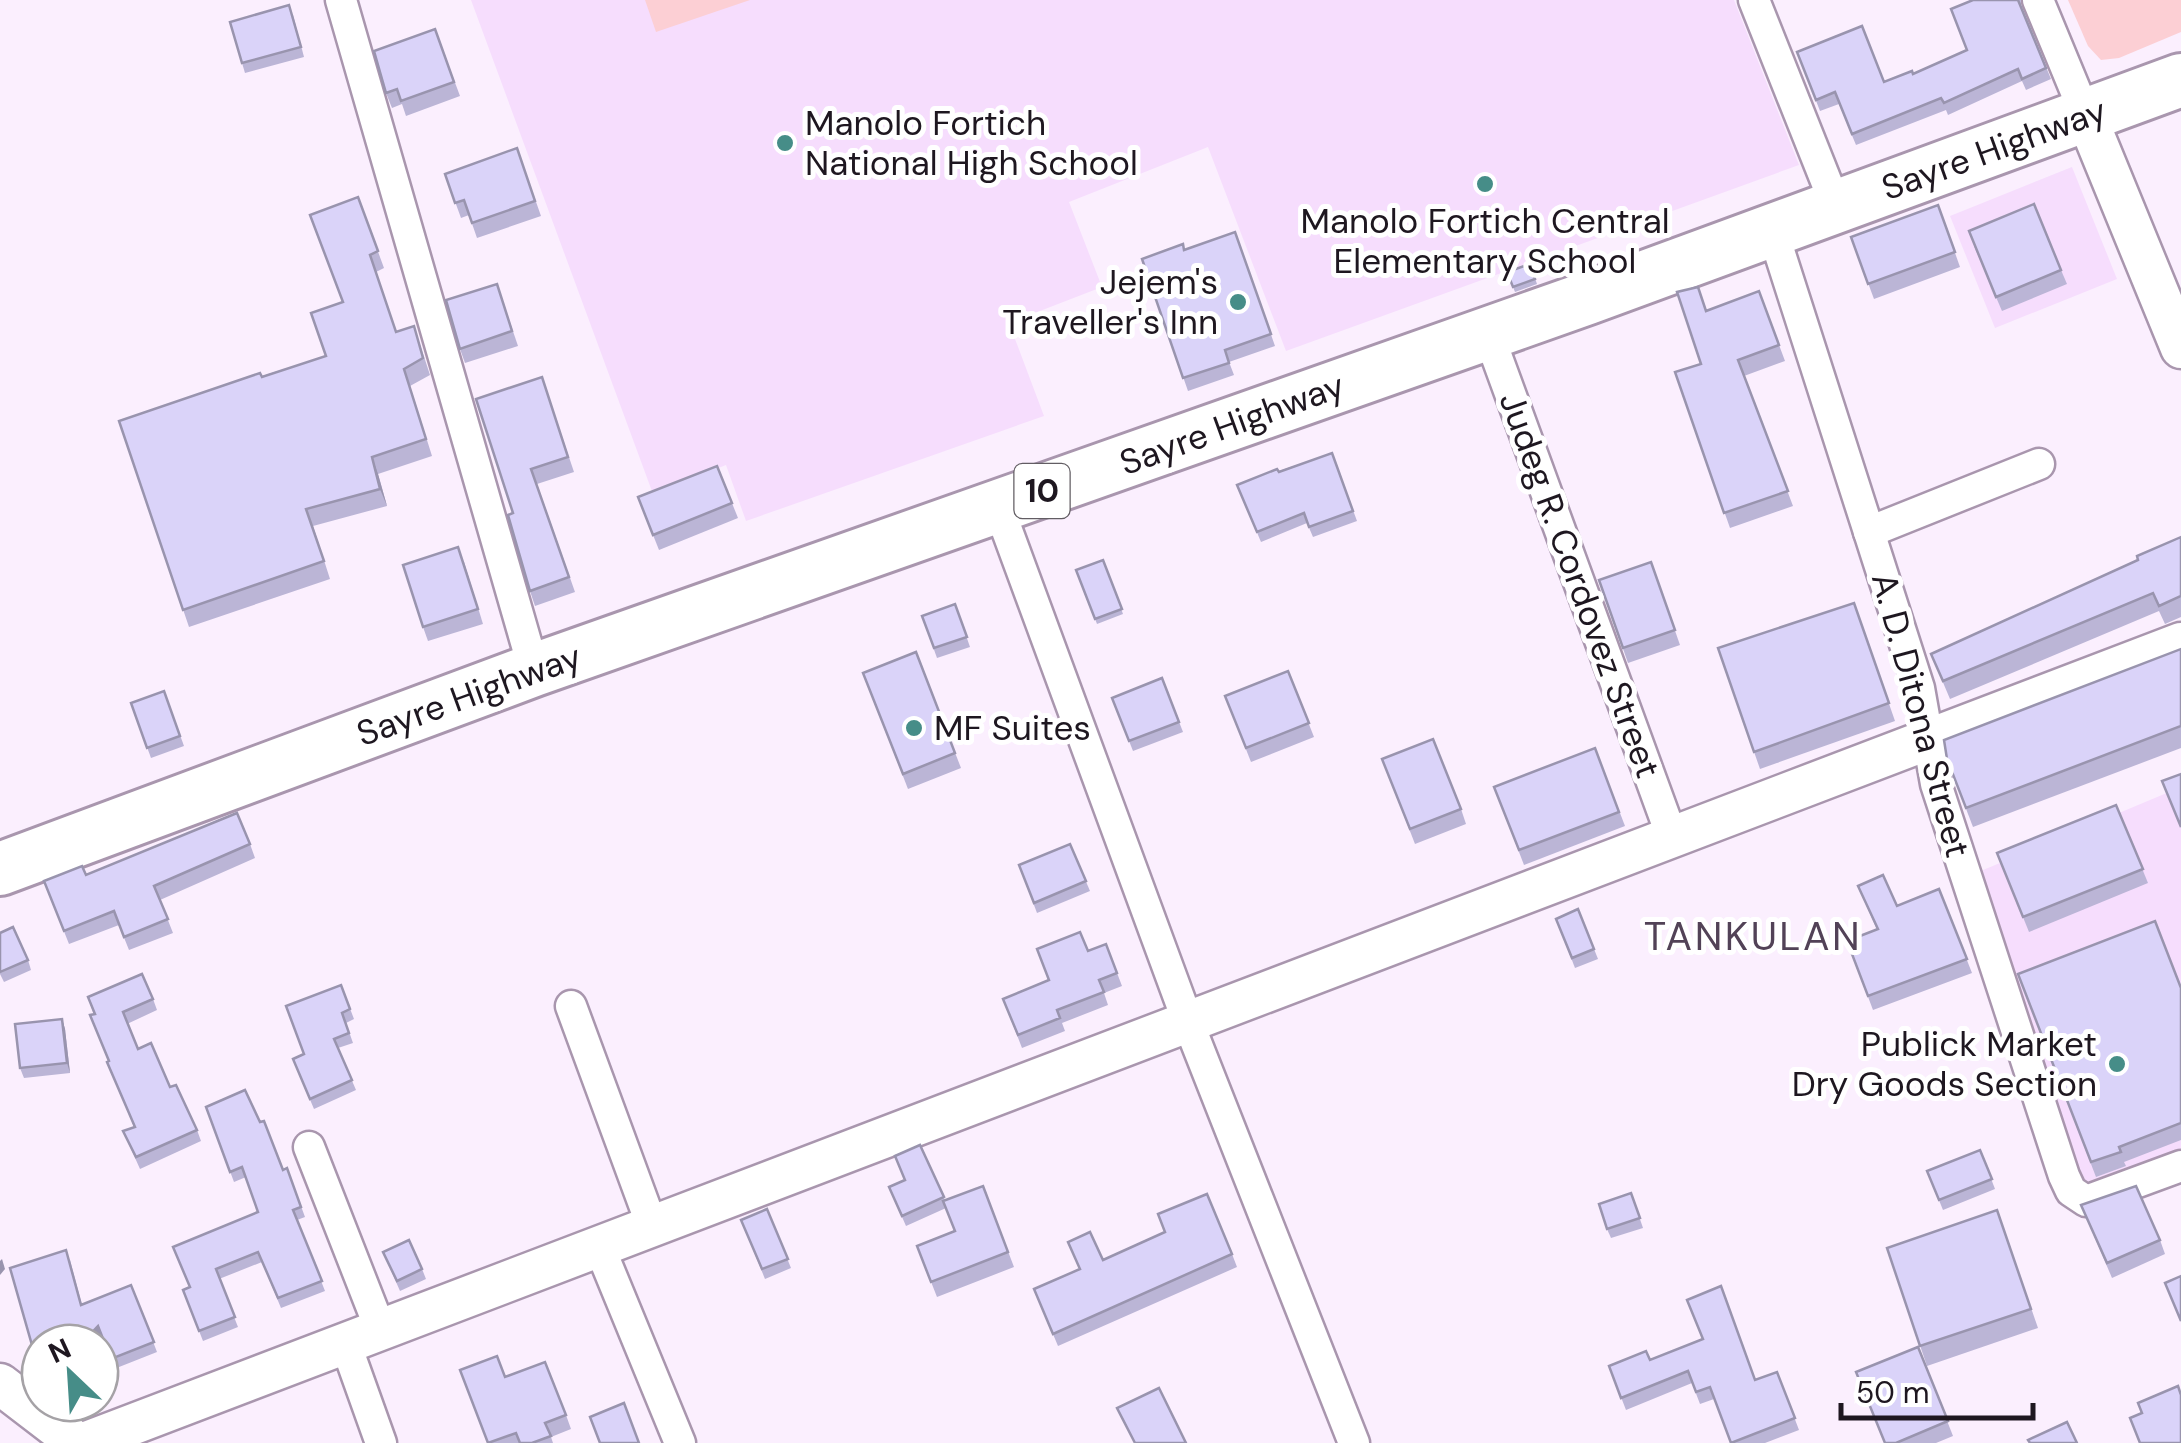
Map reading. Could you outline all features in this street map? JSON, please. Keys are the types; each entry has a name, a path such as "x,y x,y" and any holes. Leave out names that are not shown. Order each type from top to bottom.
{"highway":[{"name":"Sayre Highway","path":"0,869 534,670 1488,333 2181,80"}],"street":[{"path":"341,0 534,670"},
{"path":"1754,0 1836,206"},
{"path":"2038,0 2181,348"},
{"name":"A. D. Ditona Street","path":"1772,230 1919,688 1936,784 2064,1176 2078,1198 2086,1201 2181,1166"},
{"name":"Judeg R. Cordovez Street","path":"1488,333 1672,837"},
{"path":"1869,532 2039,464"},
{"path":"998,506 1188,1022 1354,1443"},
{"path":"0,1384 81,1443 2181,643"},
{"path":"570,1006 652,1226"},
{"path":"309,1148 364,1338 381,1443"},
{"path":"600,1246 680,1443"}],"shaded area":[{"path":"471,0 1734,0 1799,165 1286,351 1208,147 1069,202 1102,287 1009,323 1044,416 746,521 726,465 653,494"},
{"path":"645,0 750,0 656,32"},
{"path":"2068,0 2181,0 2181,32 2119,58 2101,60 2088,46"},
{"path":"2072,167 2117,279 1995,328 1950,216"},
{"path":"2181,787 2181,1150 2086,1189 1976,873"}],"building":[{"path":"1973,0 2018,0 2046,68 2022,79 2018,69 1944,103 1941,98 1852,134 1835,92 1816,100 1797,52 1862,26 1884,82 1912,71 1913,74 1967,50 1951,9"},
{"path":"289,5 301,47 242,63 230,22"},
{"path":"435,29 454,82 401,101 397,89 386,93 374,51"},
{"path":"517,148 535,201 472,223 464,200 455,203 445,174"},
{"path":"358,197 378,251 370,255 396,332 414,326 423,358 404,369 426,439 372,457 380,489 306,509 324,561 183,610 119,421 260,373 262,377 326,356 311,313 343,302 310,215"},
{"path":"2034,204 2061,270 1996,297 1969,231"},
{"path":"1938,205 1955,252 1868,284 1851,237"},
{"path":"1235,232 1271,334 1225,350 1229,363 1183,378 1142,259 1183,244 1184,250"},
{"path":"1530,264 1535,279 1513,287 1507,272"},
{"path":"497,284 512,331 460,349 446,300"},
{"path":"1698,287 1706,311 1759,291 1779,345 1738,360 1788,491 1724,513 1675,372 1701,364 1677,292"},
{"path":"542,377 568,457 531,469 569,577 530,591 508,515 513,513 476,399"},
{"path":"1332,453 1353,511 1309,527 1304,513 1257,532 1237,485"},
{"path":"717,466 732,503 653,535 638,497"},
{"path":"2181,537 2181,596 2159,606 2153,593 1943,681 1931,654"},
{"path":"458,547 478,609 423,627 403,565"},
{"path":"1103,560 1122,609 1095,619 1076,570"},
{"path":"1651,562 1675,630 1623,648 1599,580"},
{"path":"1854,603 1889,703 1754,752 1718,648"},
{"path":"955,604 967,637 934,648 922,616"},
{"path":"2181,649 2181,726 1966,808 1944,740"},
{"name":"MF Suites","path":"916,652 955,753 903,774 863,673"},
{"path":"1288,671 1309,723 1246,748 1225,696"},
{"path":"1162,678 1179,722 1129,741 1112,698"},
{"path":"164,691 180,736 147,748 131,703"},
{"path":"1433,739 1461,809 1410,829 1382,759"},
{"path":"1595,748 1619,812 1519,850 1494,787"},
{"path":"2181,774 2181,827 2162,781"},
{"path":"2116,805 2143,869 2023,917 1997,853"},
{"path":"237,813 250,844 154,886 168,919 124,937 114,911 64,931 44,881 82,866 86,875"},
{"path":"1070,844 1086,881 1034,903 1019,865"},
{"path":"1883,875 1897,906 1939,889 1967,959 1868,996 1847,941 1878,929 1858,886"},
{"path":"1578,909 1594,949 1572,958 1556,919"},
{"name":"Publick Market Dry Goods Section","path":"2155,921 2181,988 2181,1123 2091,1162 2018,974"},
{"path":"13,927 28,960 0,972 0,933"},
{"path":"1080,932 1088,951 1106,944 1117,973 1099,980 1104,992 1057,1010 1060,1018 1018,1035 1003,999 1049,980 1037,949"},
{"path":"142,974 153,999 123,1012 138,1049 151,1043 170,1087 176,1085 197,1130 136,1157 123,1131 135,1127 90,1015 95,1014 88,997"},
{"path":"341,985 350,1009 342,1013 349,1033 334,1039 352,1080 310,1099 293,1059 304,1054 286,1006"},
{"path":"62,1019 67,1063 20,1068 15,1024"},
{"path":"245,1090 260,1122 264,1121 283,1170 287,1168 301,1207 293,1210 322,1281 278,1298 258,1252 216,1269 235,1317 199,1331 183,1290 190,1287 173,1247 258,1212 242,1167 230,1172 206,1107"},
{"path":"920,1145 944,1197 902,1216 889,1187 905,1180 895,1156"},
{"path":"1980,1150 1992,1179 1939,1200 1927,1171"},
{"path":"983,1186 1008,1252 931,1282 917,1246 955,1231 943,1201"},
{"path":"2136,1186 2160,1240 2107,1263 2081,1205"},
{"path":"1631,1193 1640,1218 1607,1229 1599,1204"},
{"path":"1207,1194 1232,1254 1053,1334 1034,1289 1080,1269 1068,1242 1090,1232 1103,1260 1165,1232 1158,1214"},
{"path":"767,1209 788,1259 762,1269 741,1220"},
{"path":"1997,1210 2031,1309 1920,1346 1887,1248"},
{"path":"409,1240 422,1269 397,1281 383,1252"},
{"path":"66,1250 81,1305 131,1285 154,1342 120,1355 120,1323 26,1323 10,1268"},
{"path":"2181,1276 2181,1321 2165,1283"},
{"path":"1721,1286 1755,1380 1777,1372 1795,1418 1731,1443 1710,1387 1696,1392 1688,1371 1621,1398 1609,1366 1646,1351 1650,1360 1703,1339 1687,1300"},
{"path":"1918,1347 1948,1421 1896,1443 1885,1443 1856,1372"},
{"path":"497,1356 505,1377 545,1362 566,1415 545,1423 551,1436 520,1443 516,1433 488,1443 460,1370"},
{"path":"2178,1386 2181,1443 2140,1443 2130,1418 2142,1413 2138,1403"},
{"path":"1159,1388 1186,1443 1135,1443 1117,1408"},
{"path":"624,1403 639,1443 600,1443 590,1417"},
{"path":"2067,1422 2077,1443 2028,1440"}],"place":[{"name":"Manolo Fortich National High School","path":"785,143"},
{"name":"Manolo Fortich Central Elementary School","path":"1485,184"},
{"name":"Jejem's Traveller's Inn","path":"1238,302"},
{"name":"MF Suites","path":"914,728"},
{"name":"Publick Market Dry Goods Section","path":"2117,1064"}],"district":[{"name":"TANKULAN","path":"1753,936"}]}
